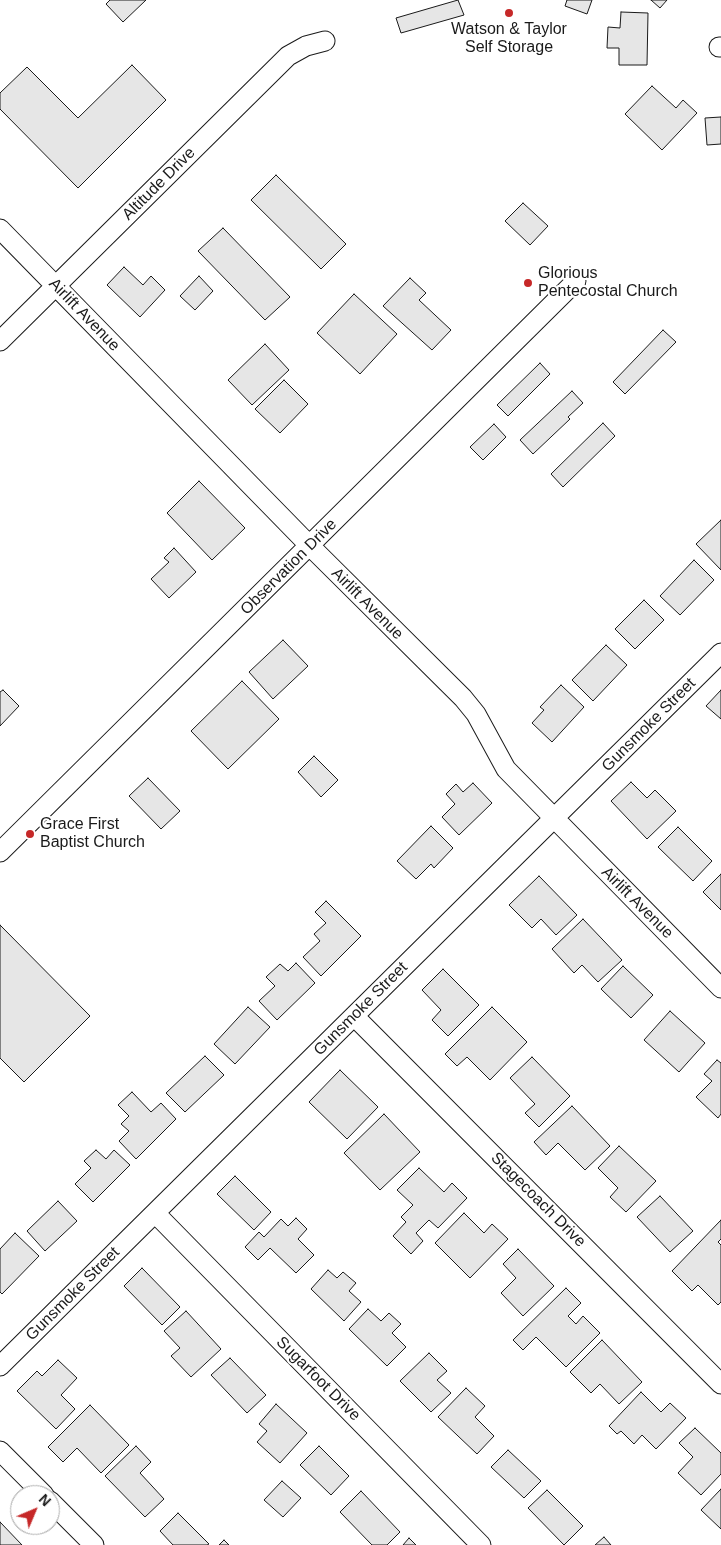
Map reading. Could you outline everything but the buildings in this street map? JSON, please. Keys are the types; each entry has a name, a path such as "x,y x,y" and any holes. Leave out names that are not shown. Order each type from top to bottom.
{"street":[{"name":"Altitude Drive","path":"0,341 288,56 306,46 325,41"},
{"name":"Airlift Avenue","path":"0,229 310,546 463,698 476,714 506,769 721,988"},
{"name":"Observation Drive","path":"0,852 576,280"},
{"name":"Gunsmoke Street","path":"0,1366 721,653"},
{"name":"Stagecoach Drive","path":"354,1016 721,1384"},
{"name":"Sugarfoot Drive","path":"155,1213 481,1545"},
{"path":"0,1451 34,1485"},
{"path":"60,1511 94,1545"}],"place":[{"name":"Watson & Taylor Self Storage","path":"509,13"},
{"name":"Glorious Pentecostal Church","path":"528,283"},
{"name":"Grace First Baptist Church","path":"30,834"}]}
